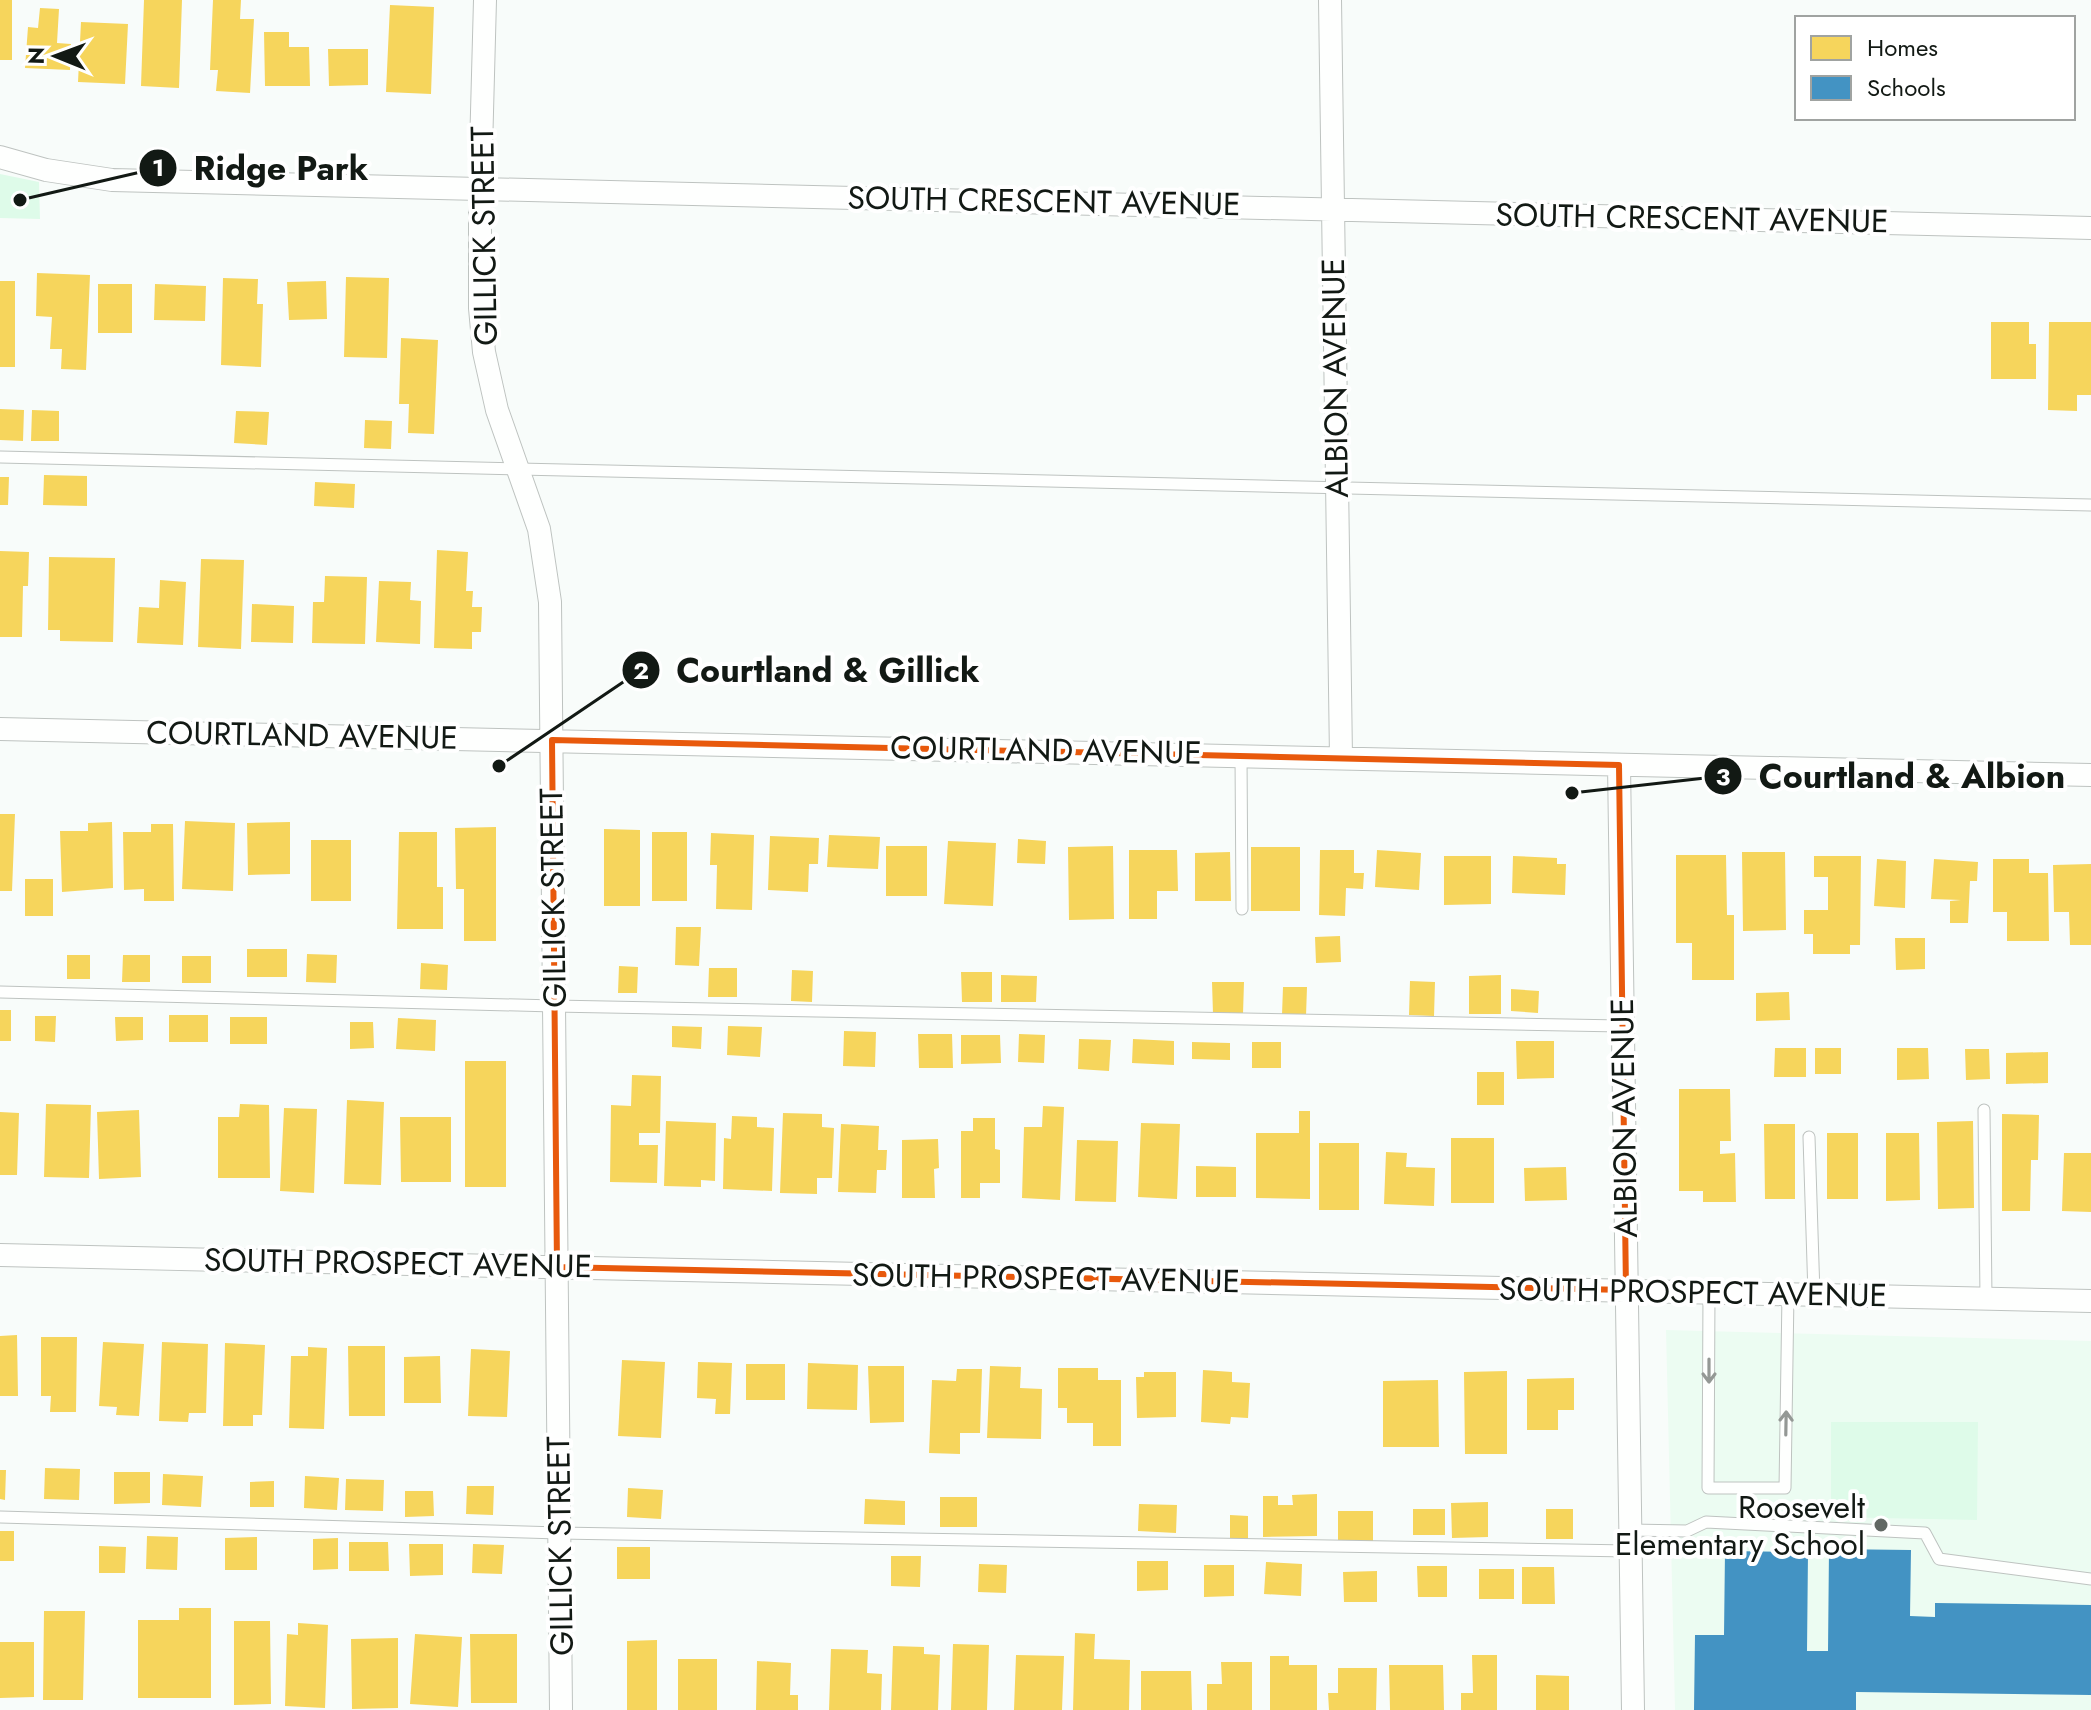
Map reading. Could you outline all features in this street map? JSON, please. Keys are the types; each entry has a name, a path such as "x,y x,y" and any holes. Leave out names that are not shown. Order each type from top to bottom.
{"street":[{"name":"GILLICK STREET","path":"485,0 480,187 480,308 484,352 497,410 539,529 550,602 561,1710"},
{"name":"ALBION AVENUE","path":"1330,0 1341,757"},
{"name":"SOUTH CRESCENT AVENUE","path":"0,157 46,170 112,180 2091,228"},
{"name":"COURTLAND AVENUE","path":"0,729 2091,775"},
{"name":"ALBION AVENUE","path":"1619,765 1633,1710"},
{"name":"SOUTH PROSPECT AVENUE","path":"0,1255 2091,1301"}],"lane":[{"path":"0,457 2091,505"},
{"path":"1241,754 1242,909"},
{"path":"0,992 1622,1026"},
{"path":"1984,1110 1986,1299"},
{"path":"1809,1137 1814,1295"},
{"path":"1709,1293 1708,1488 1785,1488 1788,1294"},
{"path":"0,1517 559,1533 1630,1541 1687,1531 1706,1522 1925,1533 1939,1559 2091,1579"}],"highlighted area":[{"path":"552,740 1619,765 1626,1290 557,1267"}],"shaded area":[{"name":"Roosevelt Elementary School","path":"1666,1330 2091,1341 2091,1710 1675,1710"}],"green space":[{"path":"0,174 39,182 40,219 0,218"},
{"path":"1831,1422 1978,1422 1977,1520 1831,1517"}],"building: Homes":[{"path":"0,0 12,0 12,60 0,60"},
{"path":"144,0 182,0 179,88 141,86"},
{"path":"213,0 241,0 240,19 254,19 250,93 216,91 218,70 210,70"},
{"path":"390,5 434,7 431,94 386,92"},
{"path":"40,8 59,9 57,43 71,44 70,70 25,68 28,27 38,28"},
{"path":"81,22 128,24 125,84 78,82"},
{"path":"264,32 289,32 289,47 309,47 310,86 265,86"},
{"path":"328,49 368,49 368,85 329,86"},
{"path":"37,273 90,275 86,370 61,369 62,349 50,349 52,317 36,316"},
{"path":"346,277 389,278 387,358 344,357"},
{"path":"223,278 258,279 257,304 263,304 261,367 221,365"},
{"path":"0,281 15,281 15,367 0,367"},
{"path":"326,281 327,319 289,320 287,282"},
{"path":"98,284 132,284 132,333 98,333"},
{"path":"155,284 206,286 205,321 154,320"},
{"path":"1991,322 2029,322 2029,344 2036,344 2036,379 1991,379"},
{"path":"2049,322 2091,322 2091,395 2077,395 2077,411 2048,410"},
{"path":"401,338 438,340 434,434 408,433 409,404 399,404"},
{"path":"0,409 24,410 23,441 0,440"},
{"path":"32,410 59,411 59,441 31,441"},
{"path":"236,411 269,412 267,445 234,443"},
{"path":"365,420 392,421 391,449 364,448"},
{"path":"44,475 87,476 87,506 43,505"},
{"path":"0,477 9,477 8,505 0,505"},
{"path":"315,482 355,484 354,508 314,506"},
{"path":"437,550 468,552 466,591 473,591 472,607 482,607 481,632 472,632 472,649 434,648"},
{"path":"0,551 29,552 28,586 23,586 22,637 0,637"},
{"path":"49,557 115,558 113,642 60,641 60,630 48,630"},
{"path":"201,559 244,560 241,649 198,647"},
{"path":"325,576 367,577 365,644 312,643 313,602 324,602"},
{"path":"160,580 186,582 183,645 137,643 139,607 159,608"},
{"path":"379,581 411,582 410,600 421,601 420,644 376,642"},
{"path":"252,604 294,606 293,643 251,642"},
{"path":"0,814 15,814 12,891 0,891"},
{"path":"185,821 235,823 233,891 182,889"},
{"path":"112,822 113,888 62,892 60,831 88,831 88,823"},
{"path":"290,822 290,874 248,875 247,823"},
{"path":"151,824 173,824 174,901 144,901 144,889 124,890 123,832 151,832"},
{"path":"496,827 496,941 464,941 464,889 456,889 455,828"},
{"path":"604,829 640,830 640,906 604,906"},
{"path":"399,832 437,832 437,887 443,887 443,929 397,929"},
{"path":"652,832 687,832 687,901 652,901"},
{"path":"711,833 754,835 752,910 716,909 717,865 710,865"},
{"path":"829,835 880,837 878,869 827,867"},
{"path":"770,836 819,838 818,864 809,864 808,892 768,890"},
{"path":"1018,839 1046,841 1045,864 1017,863"},
{"path":"311,840 351,840 351,901 311,901"},
{"path":"948,841 996,843 993,906 944,904"},
{"path":"886,846 927,846 927,896 886,896"},
{"path":"1113,846 1114,919 1069,920 1068,847"},
{"path":"1251,847 1300,847 1300,911 1251,911"},
{"path":"1129,850 1177,850 1178,891 1157,891 1157,919 1129,919"},
{"path":"1320,850 1354,850 1354,873 1364,873 1363,889 1346,888 1345,916 1319,915"},
{"path":"1377,850 1421,853 1419,890 1375,887"},
{"path":"1230,852 1231,901 1195,901 1195,853"},
{"path":"1742,852 1785,852 1786,930 1743,931"},
{"path":"1676,855 1726,855 1727,915 1734,915 1734,980 1692,980 1692,943 1676,943"},
{"path":"1444,856 1491,856 1491,904 1444,905"},
{"path":"1513,856 1557,858 1557,864 1566,864 1565,895 1512,893"},
{"path":"1814,856 1861,856 1860,945 1850,945 1850,954 1813,954 1813,934 1804,934 1804,910 1828,910 1828,877 1814,877"},
{"path":"1877,859 1906,861 1905,908 1874,906"},
{"path":"1934,859 1978,862 1977,881 1970,881 1968,923 1950,923 1950,901 1961,900 1931,899"},
{"path":"1993,859 2029,859 2029,873 2048,873 2049,941 2007,941 2007,912 1993,912"},
{"path":"2091,864 2091,945 2070,945 2069,912 2054,912 2053,865"},
{"path":"25,879 53,879 53,916 25,916"},
{"path":"676,927 701,927 699,966 675,965"},
{"path":"1340,936 1341,962 1316,963 1315,937"},
{"path":"1895,938 1925,938 1925,969 1896,970"},
{"path":"247,949 287,949 287,977 247,977"},
{"path":"307,954 337,955 336,983 306,982"},
{"path":"67,955 90,955 90,979 67,979"},
{"path":"123,955 150,955 150,982 122,982"},
{"path":"182,956 211,956 211,983 182,983"},
{"path":"421,963 448,965 447,990 420,989"},
{"path":"619,966 638,967 637,993 618,993"},
{"path":"709,968 737,968 737,997 708,997"},
{"path":"792,970 813,971 812,1002 791,1001"},
{"path":"961,972 992,972 992,1002 962,1002"},
{"path":"1001,975 1037,976 1036,1002 1001,1002"},
{"path":"1501,975 1501,1014 1469,1014 1469,976"},
{"path":"1410,981 1435,982 1434,1016 1409,1015"},
{"path":"1212,982 1244,982 1243,1014 1213,1014"},
{"path":"1283,987 1307,987 1306,1016 1282,1015"},
{"path":"1511,989 1539,991 1538,1013 1511,1011"},
{"path":"1789,992 1790,1020 1756,1021 1756,993"},
{"path":"0,1010 11,1010 11,1041 0,1041"},
{"path":"169,1015 208,1015 208,1042 169,1042"},
{"path":"35,1016 56,1016 55,1042 35,1041"},
{"path":"115,1017 143,1017 143,1040 116,1041"},
{"path":"230,1017 267,1017 267,1044 230,1044"},
{"path":"398,1018 436,1020 435,1051 396,1049"},
{"path":"350,1022 373,1022 374,1048 350,1049"},
{"path":"672,1026 702,1027 701,1049 672,1047"},
{"path":"728,1026 762,1027 760,1057 727,1055"},
{"path":"844,1031 876,1032 875,1067 843,1066"},
{"path":"918,1034 952,1034 953,1068 919,1068"},
{"path":"1019,1034 1045,1035 1044,1063 1018,1062"},
{"path":"961,1035 1000,1035 1001,1063 961,1064"},
{"path":"1079,1039 1111,1040 1109,1071 1078,1069"},
{"path":"1133,1039 1174,1041 1174,1065 1132,1063"},
{"path":"1516,1041 1554,1041 1554,1078 1517,1079"},
{"path":"1192,1042 1230,1043 1230,1060 1192,1059"},
{"path":"1252,1042 1281,1042 1281,1068 1252,1068"},
{"path":"1775,1048 1806,1048 1806,1077 1774,1077"},
{"path":"1815,1048 1841,1048 1841,1074 1815,1074"},
{"path":"1897,1048 1928,1048 1929,1079 1897,1080"},
{"path":"1965,1049 1989,1049 1990,1079 1966,1080"},
{"path":"2048,1052 2048,1083 2006,1084 2006,1053"},
{"path":"465,1061 506,1061 506,1187 465,1187"},
{"path":"1477,1072 1504,1072 1504,1105 1477,1105"},
{"path":"632,1075 661,1076 660,1133 639,1133 639,1145 658,1145 657,1183 610,1182 611,1105 631,1106"},
{"path":"1679,1089 1730,1089 1731,1141 1720,1141 1720,1154 1735,1153 1736,1202 1703,1202 1703,1191 1679,1191"},
{"path":"347,1100 384,1102 381,1185 344,1184"},
{"path":"46,1104 91,1105 89,1178 44,1177"},
{"path":"240,1104 269,1105 270,1178 218,1178 218,1117 239,1117"},
{"path":"1043,1106 1064,1107 1060,1200 1022,1198 1024,1127 1042,1127"},
{"path":"284,1108 317,1109 314,1193 280,1191"},
{"path":"139,1110 141,1177 99,1179 97,1112"},
{"path":"1299,1111 1310,1111 1310,1199 1256,1198 1256,1133 1299,1133"},
{"path":"0,1112 19,1113 17,1175 0,1175"},
{"path":"783,1113 822,1114 822,1127 834,1128 832,1178 817,1178 817,1194 780,1193"},
{"path":"2002,1114 2039,1115 2038,1160 2031,1160 2030,1211 2002,1211"},
{"path":"732,1116 757,1117 757,1127 774,1128 772,1191 723,1189 724,1138 731,1139"},
{"path":"400,1117 451,1117 451,1182 401,1182"},
{"path":"973,1118 995,1118 995,1149 1000,1150 1000,1183 980,1183 980,1198 961,1198 961,1131 973,1131"},
{"path":"666,1121 716,1123 715,1181 701,1180 701,1187 664,1186"},
{"path":"1973,1121 1974,1208 1938,1209 1937,1122"},
{"path":"1141,1123 1180,1124 1177,1199 1138,1197"},
{"path":"841,1124 879,1126 878,1150 887,1150 886,1170 877,1170 876,1193 838,1192"},
{"path":"1764,1124 1795,1124 1795,1199 1765,1199"},
{"path":"1827,1133 1858,1133 1858,1199 1827,1199"},
{"path":"1886,1133 1919,1133 1920,1200 1886,1201"},
{"path":"1451,1138 1494,1138 1494,1203 1451,1203"},
{"path":"938,1139 939,1168 934,1169 935,1198 902,1198 902,1140"},
{"path":"1077,1140 1118,1141 1116,1202 1075,1201"},
{"path":"1319,1143 1359,1143 1359,1210 1319,1210"},
{"path":"1386,1152 1407,1153 1406,1167 1435,1168 1434,1206 1384,1204"},
{"path":"2064,1153 2091,1153 2091,1212 2062,1211"},
{"path":"1196,1166 1236,1167 1236,1197 1196,1197"},
{"path":"1566,1167 1567,1200 1525,1201 1524,1168"},
{"path":"17,1335 18,1396 0,1396 0,1336"},
{"path":"41,1337 77,1337 76,1412 50,1412 51,1396 41,1396"},
{"path":"103,1342 144,1344 139,1416 116,1415 117,1407 99,1406"},
{"path":"162,1342 208,1344 206,1413 189,1413 188,1422 159,1421"},
{"path":"225,1343 265,1345 262,1415 253,1415 253,1426 223,1426"},
{"path":"348,1346 385,1346 385,1416 349,1416"},
{"path":"308,1347 327,1348 324,1429 289,1428 291,1356 308,1356"},
{"path":"471,1349 510,1351 507,1417 468,1416"},
{"path":"440,1356 441,1403 404,1403 404,1357"},
{"path":"622,1360 665,1362 661,1438 618,1436"},
{"path":"698,1362 732,1363 730,1414 715,1414 716,1399 697,1398"},
{"path":"808,1363 858,1365 857,1410 807,1409"},
{"path":"746,1364 785,1364 785,1400 746,1400"},
{"path":"868,1366 904,1366 904,1422 870,1423"},
{"path":"990,1366 1021,1367 1020,1388 1042,1389 1041,1439 987,1438"},
{"path":"1058,1368 1098,1368 1098,1380 1121,1380 1121,1446 1093,1446 1093,1423 1067,1423 1067,1408 1058,1408"},
{"path":"957,1369 982,1369 980,1433 960,1433 960,1454 929,1453 932,1380 956,1381"},
{"path":"1203,1370 1232,1372 1232,1382 1250,1383 1248,1418 1231,1417 1230,1424 1201,1422"},
{"path":"1507,1371 1507,1454 1465,1454 1464,1372"},
{"path":"1144,1372 1176,1372 1176,1417 1137,1418 1136,1377 1144,1377"},
{"path":"1574,1378 1574,1410 1558,1410 1558,1430 1527,1430 1527,1379"},
{"path":"1438,1380 1439,1447 1383,1447 1383,1381"},
{"path":"45,1468 80,1469 79,1500 44,1499"},
{"path":"0,1470 6,1470 5,1500 0,1499"},
{"path":"114,1472 150,1472 150,1503 114,1504"},
{"path":"163,1474 203,1476 201,1507 162,1505"},
{"path":"305,1476 339,1478 337,1510 304,1508"},
{"path":"346,1479 384,1480 383,1511 345,1510"},
{"path":"274,1481 274,1507 250,1507 250,1482"},
{"path":"467,1486 494,1486 493,1515 466,1514"},
{"path":"628,1488 663,1490 661,1519 627,1517"},
{"path":"405,1491 433,1491 434,1516 405,1517"},
{"path":"1317,1494 1317,1536 1263,1537 1263,1496 1278,1496 1278,1505 1293,1505 1292,1495"},
{"path":"940,1497 977,1497 977,1527 940,1527"},
{"path":"865,1499 905,1501 905,1525 864,1524"},
{"path":"1488,1502 1488,1537 1452,1538 1451,1503"},
{"path":"1139,1504 1177,1505 1176,1533 1138,1531"},
{"path":"1413,1509 1445,1509 1445,1535 1413,1535"},
{"path":"1546,1509 1573,1509 1573,1539 1546,1539"},
{"path":"1338,1511 1373,1511 1373,1541 1338,1541"},
{"path":"1230,1515 1248,1516 1248,1540 1230,1540"},
{"path":"0,1531 14,1531 14,1561 0,1561"},
{"path":"147,1536 178,1537 177,1570 146,1569"},
{"path":"257,1537 257,1570 225,1570 225,1538"},
{"path":"338,1538 338,1569 313,1570 313,1539"},
{"path":"349,1542 388,1542 389,1571 349,1571"},
{"path":"409,1544 443,1544 443,1575 410,1576"},
{"path":"473,1544 504,1545 502,1574 472,1573"},
{"path":"99,1546 126,1547 125,1573 99,1573"},
{"path":"617,1547 650,1547 650,1579 617,1579"},
{"path":"891,1556 921,1556 920,1587 891,1586"},
{"path":"1137,1561 1168,1561 1168,1590 1137,1591"},
{"path":"1266,1562 1302,1564 1301,1596 1264,1594"},
{"path":"979,1564 1007,1565 1006,1593 978,1592"},
{"path":"1204,1565 1234,1565 1234,1596 1204,1597"},
{"path":"1417,1566 1447,1566 1447,1597 1418,1597"},
{"path":"1522,1567 1554,1567 1555,1604 1522,1604"},
{"path":"1479,1569 1514,1569 1514,1599 1479,1599"},
{"path":"1377,1571 1377,1602 1344,1602 1343,1572"},
{"path":"179,1608 211,1608 211,1698 138,1698 138,1620 179,1620"},
{"path":"44,1611 85,1611 83,1700 43,1700"},
{"path":"234,1621 270,1621 271,1704 234,1705"},
{"path":"298,1623 328,1625 325,1708 285,1706 287,1634 298,1635"},
{"path":"1075,1633 1095,1634 1094,1659 1130,1660 1129,1710 1073,1710"},
{"path":"415,1634 462,1637 458,1707 410,1704"},
{"path":"470,1634 517,1634 517,1703 471,1703"},
{"path":"398,1638 398,1708 352,1709 351,1639"},
{"path":"657,1640 657,1710 627,1710 627,1641"},
{"path":"0,1642 34,1642 34,1697 0,1698"},
{"path":"953,1644 989,1645 987,1710 951,1710"},
{"path":"893,1646 924,1647 924,1654 940,1655 938,1710 891,1710"},
{"path":"831,1649 868,1650 867,1673 882,1674 881,1710 829,1710"},
{"path":"1016,1655 1064,1656 1062,1710 1014,1710"},
{"path":"1472,1655 1497,1655 1497,1710 1461,1710 1461,1693 1473,1693"},
{"path":"1270,1656 1289,1656 1289,1665 1317,1665 1317,1710 1270,1710"},
{"path":"678,1659 717,1659 717,1710 678,1710"},
{"path":"757,1661 791,1663 790,1695 798,1695 798,1710 756,1710"},
{"path":"1221,1662 1252,1662 1252,1710 1207,1710 1207,1684 1222,1684"},
{"path":"1389,1665 1443,1665 1444,1710 1390,1710"},
{"path":"1338,1668 1377,1668 1376,1710 1329,1710 1328,1693 1338,1693"},
{"path":"1141,1671 1191,1671 1192,1710 1141,1710"},
{"path":"1536,1675 1569,1676 1569,1710 1536,1710"}],"building: Schools":[{"path":"1829,1549 1911,1550 1910,1616 1935,1617 1935,1603 2091,1605 2091,1695 1856,1692 1856,1710 1694,1710 1695,1635 1724,1635 1725,1551 1808,1552 1807,1651 1828,1651"}],"place":[{"name":"Ridge Park","path":"20,200"},
{"name":"Courtland & Gillick","path":"499,766"},
{"name":"Courtland & Albion","path":"1572,793"},
{"name":"Roosevelt Elementary School","path":"1881,1525"}]}
